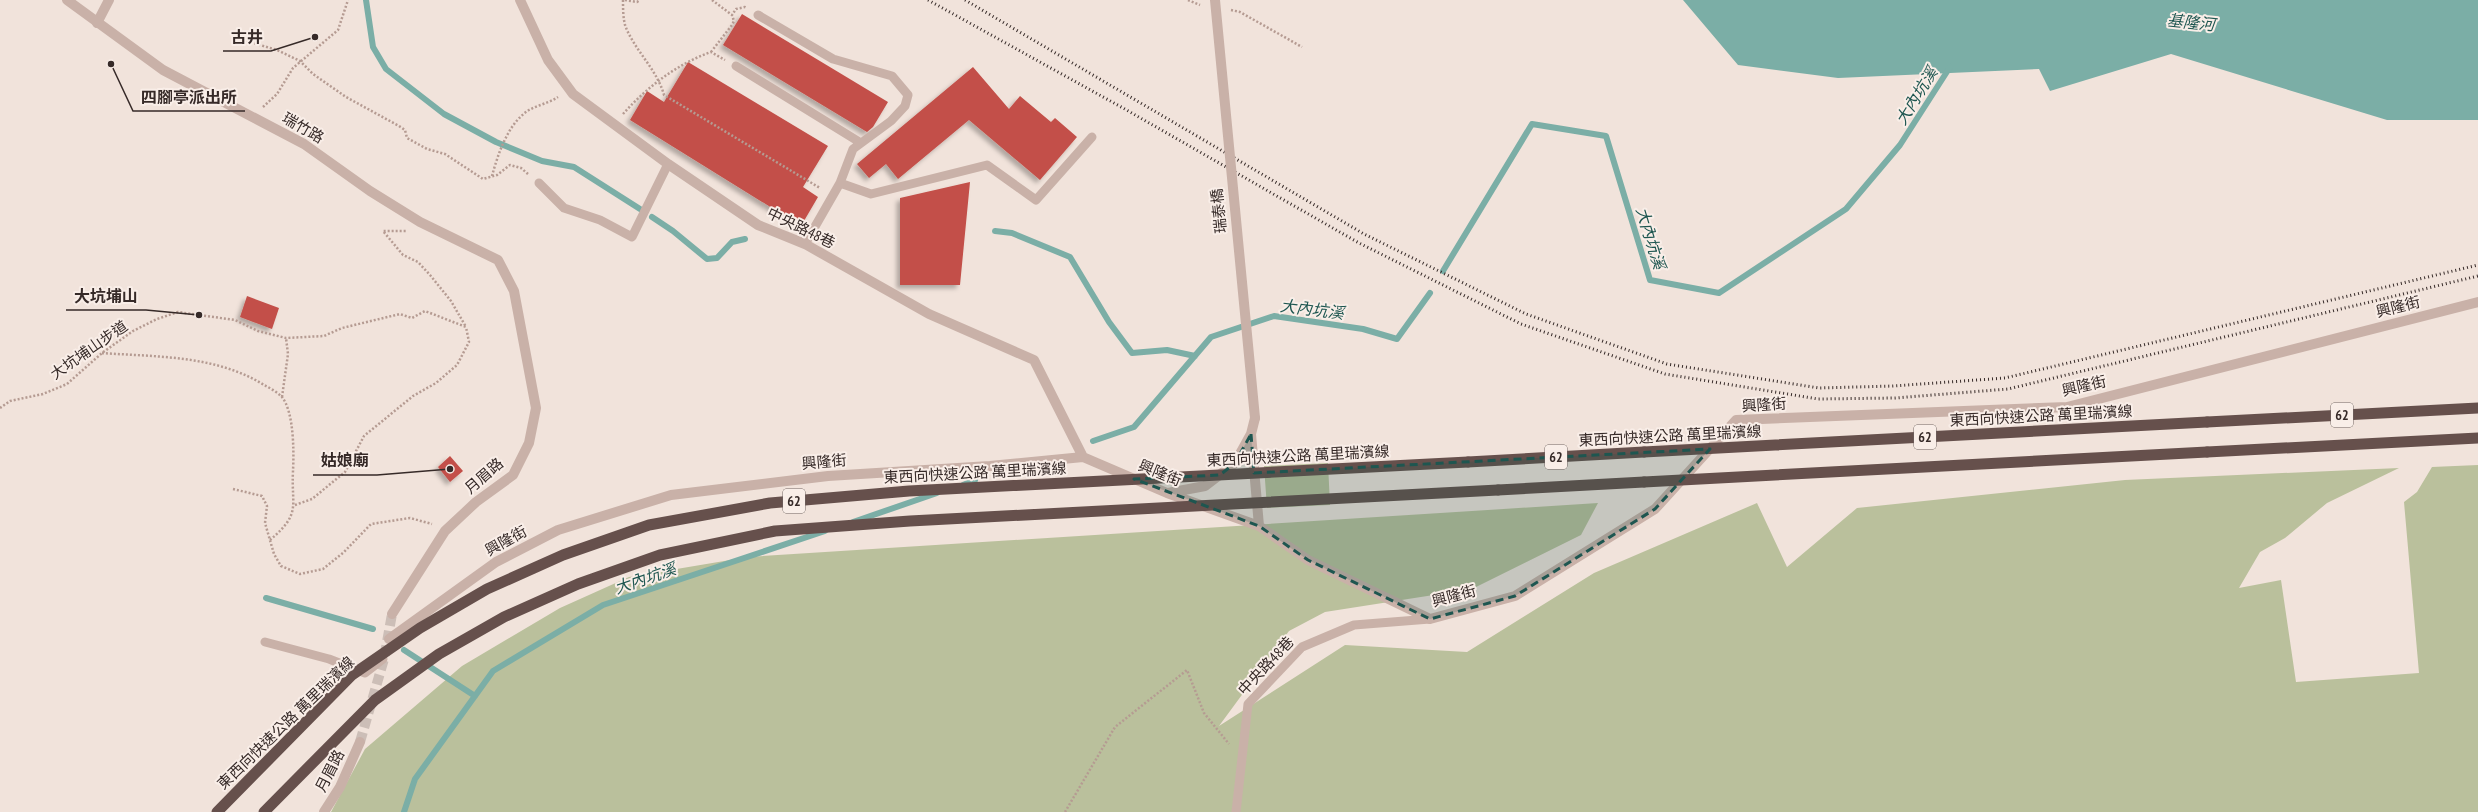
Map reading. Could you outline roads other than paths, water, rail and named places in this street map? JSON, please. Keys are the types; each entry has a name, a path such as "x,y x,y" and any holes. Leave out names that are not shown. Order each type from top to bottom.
{"highway":[{"name":"東西向快速公路 萬里瑞濱線","path":"217,812 352,675 420,628 487,589 563,555 649,525 770,503 909,491 2478,408"},
{"name":"62","path":"264,812 375,700 439,654 504,617 558,593 660,555 775,531 910,521 2478,438"}],"street":[{"name":"瑞竹路","path":"67,0 163,70 304,144 370,191 420,222 498,260 514,291"},
{"path":"97,23 109,0"},
{"name":"中央路48巷","path":"520,0 548,60 573,94 668,164 758,225 805,244 929,314 1034,360 1083,457"},
{"name":"瑞泰橋","path":"1215,0 1255,418 1251,434"},
{"name":"月眉路","path":"392,614 444,531 476,502 513,475 529,443 536,408 514,291"},
{"name":"興隆街","path":"389,639 496,562 558,530 671,495 828,476 990,466 1083,457 1167,493 1259,526 1308,560 1430,619 1515,596 1655,509 1736,420 2067,407 2478,302"},
{"path":"1167,493 1205,486 1235,463 1251,434"},
{"path":"1251,434 1259,526"},
{"name":"月眉路","path":"324,812 340,787 360,742"}],"lane":[{"path":"758,15 833,59 892,76 908,95 905,106 891,121 853,149 834,194 805,244"},
{"path":"736,66 861,143"},
{"path":"840,182 871,194 987,165 1036,200 1092,137"},
{"path":"539,183 564,208 600,220 632,237 668,164"},
{"name":"中央路48巷","path":"1236,812 1248,704 1302,647 1354,625 1430,619"},
{"path":"265,642 329,659 365,673 384,659"}],"water":[{"name":"基隆河","path":"1683,0 2478,0 2478,120 2387,120 2171,54 2050,91 2039,69 1838,78 1738,65"}],"waterway":[{"path":"366,0 373,47 386,69 444,114 496,142 542,161 574,167 640,209"},
{"name":"大內坑溪","path":"1443,271 1532,124 1606,136 1650,280 1719,293 1846,209 1900,145 1950,67"},
{"path":"652,217 673,231 707,259 717,258 732,242 745,239"},
{"path":"995,231 1012,233 1070,257 1109,322 1132,353 1167,350 1195,356"},
{"name":"大內坑溪","path":"1093,441 1134,427 1211,337 1274,316 1363,329 1397,339 1430,293"},
{"name":"大內坑溪","path":"963,485 975,480"},
{"name":"大內坑溪","path":"853,522 937,493"},
{"name":"大內坑溪","path":"404,812 415,779 493,671 603,605 825,531"},
{"path":"266,598 373,629"},
{"path":"404,650 475,696"}],"tunnel":[{"path":"360,742 384,659 392,614"}],"railway":[{"path":"928,0 1123,108 1359,243 1521,324 1665,374 1818,399 1895,398 2008,389 2478,276"},
{"path":"965,0 1364,234 1526,314 1667,364 1819,388 1893,386 2005,378 2478,265"}],"place":[{"name":"古井","path":"315,37"},
{"name":"四腳亭派出所","path":"111,64"},
{"name":"大坑埔山","path":"199,315"},
{"name":"姑娘廟","path":"450,469"}]}
